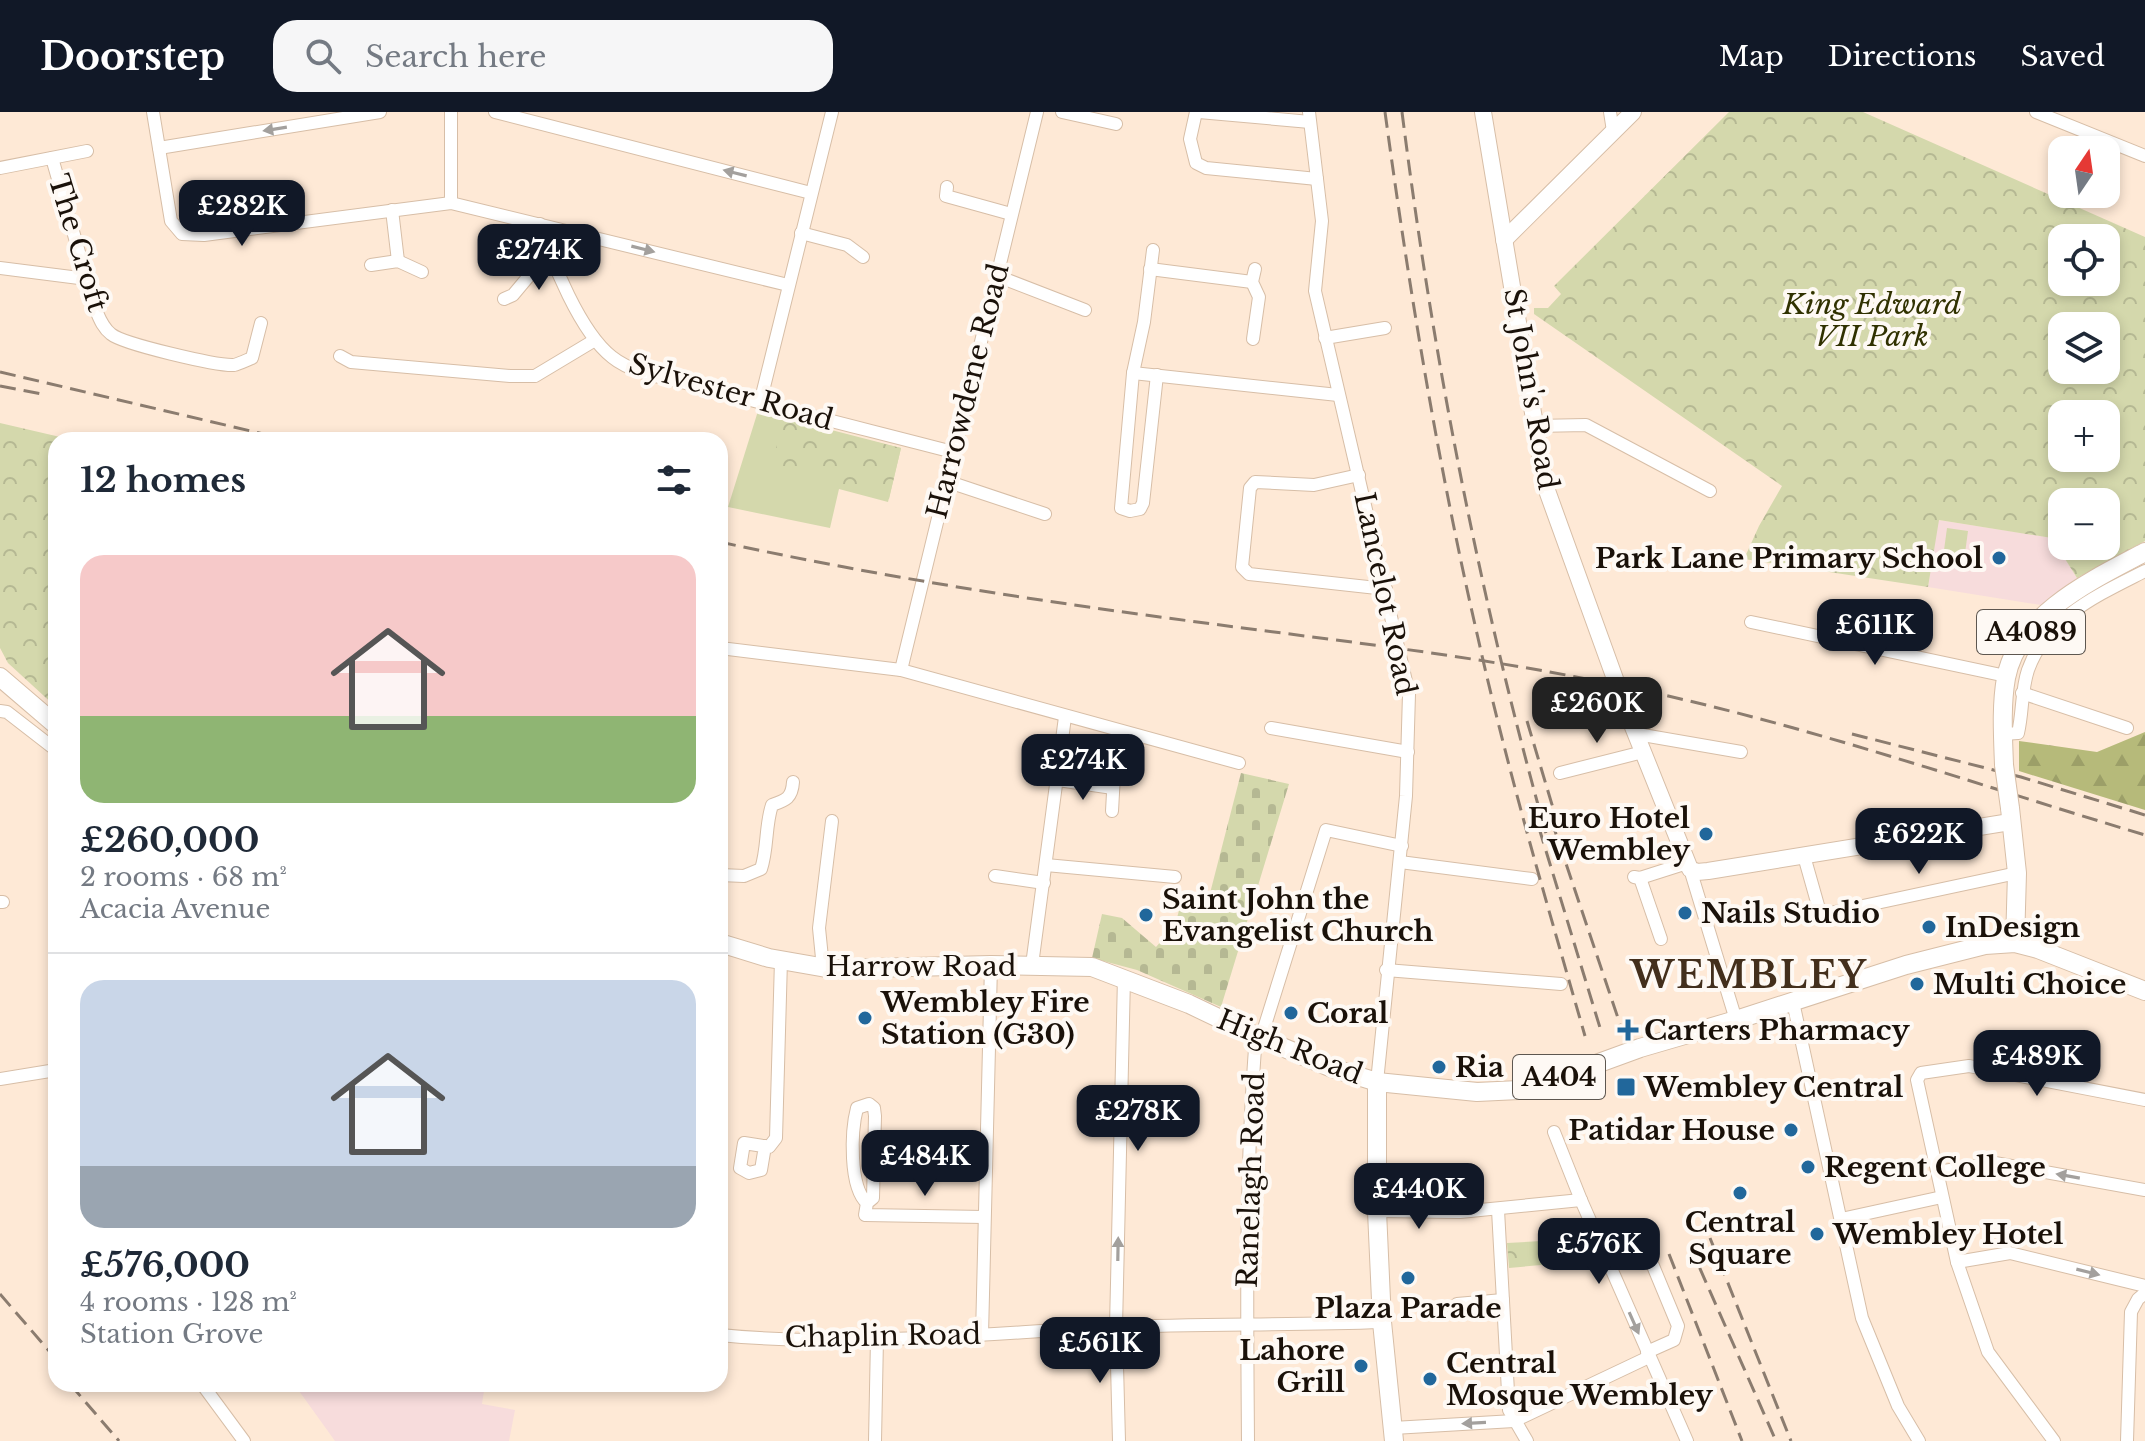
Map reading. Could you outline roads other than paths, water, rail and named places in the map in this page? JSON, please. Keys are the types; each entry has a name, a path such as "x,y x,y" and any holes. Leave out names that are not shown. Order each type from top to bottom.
{"main road":[{"name":"A4089","path":"2015,943 2017,873 2004,765 2006,676 2023,641 2059,600 2145,552"},
{"path":"0,677 48,718"},
{"name":"High Road","path":"1124,977 1259,1037 1341,1071 1377,1082 1465,1091 1519,1090 1640,1048 1906,965 1985,945 2015,943"},
{"name":"A404","path":"2015,943 2054,954 2145,991"},
{"name":"Harrow Road","path":"728,945 823,968 1032,965 1092,967 1124,977"},
{"path":"1377,1082 1377,1211 1382,1322 1393,1435"}],"street":[{"path":"153,112 171,221 182,234 204,235 451,203 788,285"},
{"path":"159,148 380,112"},
{"path":"451,112 451,203"},
{"path":"495,112 811,193"},
{"path":"760,403 832,112"},
{"name":"Harrowdene Road","path":"901,670 1037,112"},
{"path":"1062,112 1116,124"},
{"path":"1310,117 1198,112 1190,139 1196,163 1206,168 1317,179"},
{"name":"St John's Road","path":"1483,112 1545,485 1688,866 1736,1020"},
{"path":"1610,112 1613,131"},
{"path":"1504,240 1633,112"},
{"path":"2036,112 2145,156"},
{"name":"Lancelot Road","path":"1310,117 1322,221 1315,291 1409,694 1402,846 1386,970 1377,1082"},
{"path":"0,168 87,151"},
{"name":"The Croft","path":"52,158 101,323 110,334 124,342 234,365 252,358 261,323"},
{"path":"945,195 1011,214"},
{"path":"392,210 398,261"},
{"name":"Sylvester Road","path":"540,224 549,252 582,320 611,357 626,365 760,403 953,452"},
{"path":"801,233 847,245 863,257"},
{"path":"1153,250 1144,322 1133,373 1121,508 1130,511 1140,509 1143,503 1157,375"},
{"path":"504,299 513,295 549,252"},
{"path":"371,265 398,261 422,272"},
{"path":"0,268 87,279"},
{"path":"1150,269 1254,275 1259,297 1253,339"},
{"path":"997,276 1085,310"},
{"path":"1325,338 1385,328"},
{"path":"340,356 351,362 535,376 595,340"},
{"path":"1133,373 1338,395"},
{"path":"1535,426 1586,425 1710,491"},
{"path":"1359,475 1314,485 1255,482 1250,488 1242,567 1249,574 1386,589"},
{"path":"946,481 1045,514"},
{"path":"2003,734 2018,733 2028,670 2052,628 2087,601 2145,571"},
{"path":"1751,622 2006,676"},
{"path":"728,649 901,670 1239,763"},
{"path":"2022,693 2127,728"},
{"path":"0,711 7,712 48,744"},
{"path":"1032,965 1065,717"},
{"path":"1271,728 1408,752"},
{"path":"1637,734 1741,752"},
{"path":"1560,773 1643,752"},
{"path":"1058,780 1114,782 1112,811"},
{"path":"728,875 744,876 761,869 766,855 768,818 772,805 786,801 792,794 793,782"},
{"path":"1661,939 1637,878 1688,866 1708,871 1804,856 2010,815"},
{"path":"823,968 819,928 832,821"},
{"name":"Ranelagh Road","path":"1248,1441 1252,1101 1259,1037 1326,830 1402,846"},
{"path":"1804,856 1819,909 1830,913 2017,873"},
{"path":"1400,862 1532,879"},
{"path":"1046,865 1175,877"},
{"path":"995,876 1044,883"},
{"path":"765,1146 769,1147 776,1138 781,960"},
{"path":"982,1335 991,965"},
{"path":"1386,970 1561,984"},
{"path":"1119,1441 1116,1327 1124,977"},
{"path":"1793,1002 1862,1318 1898,1406 1919,1441"},
{"path":"2054,1441 1988,1352 1957,1262 1917,1080 1921,1073 1969,1066 2145,1100"},
{"path":"0,1079 48,1071"},
{"path":"869,1104 874,1108 875,1116 876,1179 873,1198 866,1209 859,1197 855,1177 853,1141 857,1108 869,1104"},
{"path":"1554,1132 1687,1441"},
{"path":"1937,1172 1995,1163 2145,1190"},
{"path":"1841,1219 1942,1197"},
{"path":"1377,1211 1439,1213 1498,1210 1581,1200"},
{"path":"866,1209 984,1217"},
{"path":"1498,1210 1509,1410 1527,1441"},
{"path":"1393,1435 1514,1421 1674,1340 1678,1326 1646,1249"},
{"path":"1957,1262 2010,1253 2145,1286"},
{"path":"2127,1441 2131,1312 2145,1293"},
{"path":"1457,1304 1503,1300"},
{"name":"Chaplin Road","path":"728,1336 760,1339 877,1338 1116,1327 1382,1322"},
{"path":"875,1441 877,1338"},
{"path":"208,1392 244,1441"}],"railway":[{"path":"1385,112 1426,376 1464,573 1515,788 1585,1036"},
{"path":"1402,112 1428,295 1461,478 1500,658 1547,837"},
{"path":"0,372 255,432"},
{"path":"0,386 42,394"},
{"path":"728,544 999,594 1440,654 1602,682 1808,732 2145,835"},
{"path":"1527,721 1559,828"},
{"path":"1852,734 2021,777 2145,815"},
{"path":"1551,819 1620,1024"},
{"path":"1539,828 1601,1031"},
{"path":"1710,1238 1791,1441"},
{"path":"1690,1246 1776,1441"},
{"path":"1669,1254 1742,1441"},
{"path":"0,1294 48,1350"},
{"path":"77,1392 119,1441"}],"place":[{"name":"Park Lane Primary School","path":"1999,558"},
{"name":"Euro Hotel Wembley","path":"1706,834"},
{"name":"Nails Studio","path":"1685,913"},
{"name":"Saint John the Evangelist Church","path":"1146,915"},
{"name":"InDesign","path":"1929,927"},
{"name":"Multi Choice","path":"1917,984"},
{"name":"Coral","path":"1291,1013"},
{"name":"Wembley Fire Station (G30)","path":"865,1018"},
{"name":"Carters Pharmacy","path":"1628,1030"},
{"name":"Ria","path":"1439,1067"},
{"name":"Wembley Central","path":"1626,1087"},
{"name":"Patidar House","path":"1791,1130"},
{"name":"Regent College","path":"1808,1167"},
{"name":"Central Square","path":"1740,1193"},
{"name":"Wembley Hotel","path":"1817,1234"},
{"name":"Plaza Parade","path":"1408,1278"},
{"name":"Lahore Grill","path":"1361,1366"},
{"name":"Central Mosque Wembley","path":"1430,1379"}],"district":[{"name":"WEMBLEY","path":"1749,975"}],"park label":[{"name":"King Edward VII Park","path":"1872,320"}]}
